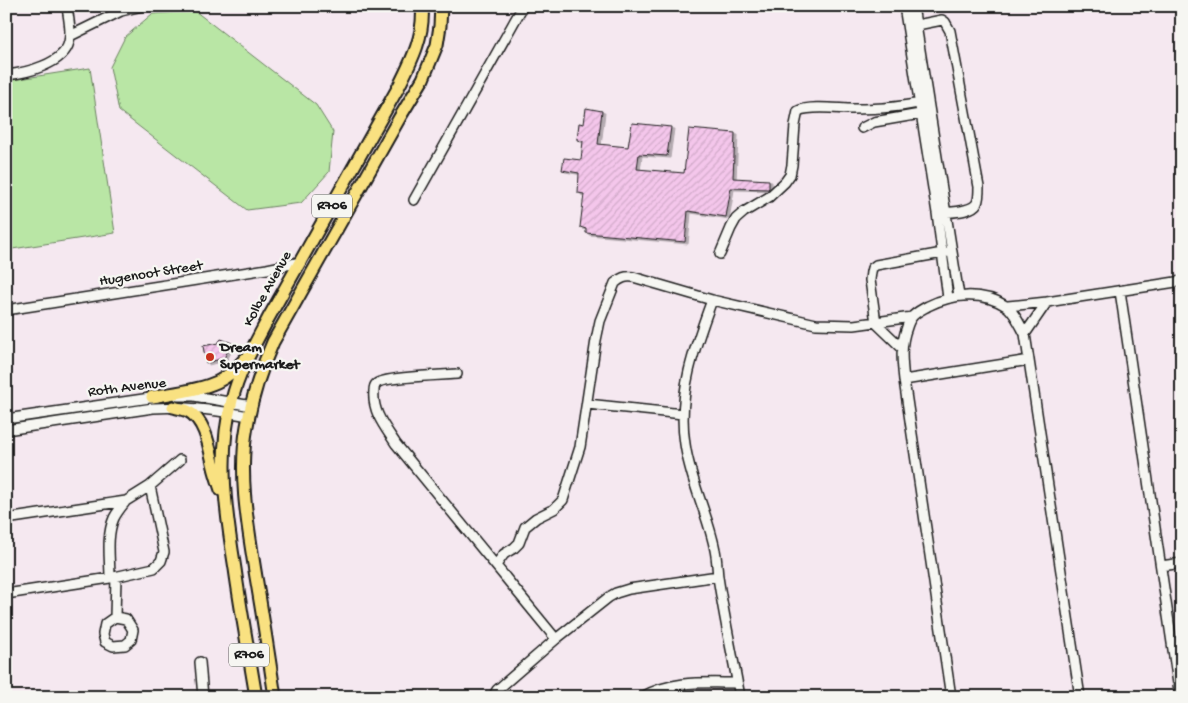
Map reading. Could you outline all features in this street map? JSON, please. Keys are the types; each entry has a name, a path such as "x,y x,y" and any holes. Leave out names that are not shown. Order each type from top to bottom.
{"main road":[{"name":"Kolbe Avenue","path":"256,697 225,502 227,425 234,391 249,354 277,302 398,88 422,30 422,6"},
{"name":"Kolbe Avenue","path":"275,697 249,535 245,494 244,468 250,411 261,372 273,342 423,79 437,45 441,6"},
{"path":"152,397 195,389 218,382 229,375 249,354"},
{"path":"173,407 188,412 200,424 210,448 215,472 225,502"}],"street":[{"path":"6,76 18,74 52,62 66,50 70,36 67,6"},
{"path":"70,36 121,11 142,6"},
{"path":"414,200 523,6"},
{"path":"904,6 912,26"},
{"path":"913,6 912,26 923,102 947,213 959,296"},
{"path":"912,26 942,20 950,31 979,187 976,206 970,209 937,213"},
{"path":"720,254 736,219 769,196 790,175 798,111 806,108 854,109 923,102"},
{"path":"862,128 874,122 925,113"},
{"path":"925,113 948,298"},
{"path":"902,348 876,323 870,280 872,268 876,265 952,251"},
{"name":"Hugenoot Street","path":"6,310 268,269 300,262"},
{"path":"496,566 504,554 519,544 525,526 554,509 563,500 580,447 592,361 600,321 615,283 620,278 633,276 712,300 816,324 854,325 912,317 932,304 959,296 983,297 1008,306 1047,302 1182,281"},
{"path":"1120,291 1180,697"},
{"path":"712,300 695,345 688,372 683,414 685,444 715,550 740,697"},
{"path":"1025,334 1047,302"},
{"path":"1008,306 1025,334 1030,360 1080,697"},
{"path":"912,317 903,338 904,380 951,697"},
{"path":"904,380 1030,360"},
{"path":"457,374 381,380 374,386 376,413 396,444 556,638"},
{"name":"Roth Avenue","path":"6,419 152,397 184,396 230,408 250,411"},
{"path":"587,404 683,414"},
{"name":"Roth Avenue","path":"6,430 144,409 173,407 230,408"},
{"path":"115,617 110,532 114,520 126,501 150,486 180,460"},
{"path":"6,594 113,578 154,568 161,561 164,552 150,486"},
{"path":"6,520 126,501"},
{"path":"1161,566 1182,563"},
{"path":"494,697 497,690 556,638 616,593 629,589 718,576"},
{"path":"200,662 203,697"},
{"path":"642,697 667,686 737,682"}],"green space":[{"path":"195,11 316,105 333,132 329,172 301,203 247,210 119,111 110,67 125,37 152,14"},
{"path":"90,68 115,233 6,250 6,81"}],"building":[{"path":"586,108 602,111 598,144 628,147 632,123 671,127 667,156 639,154 637,169 684,173 689,129 735,133 733,178 769,180 769,188 731,188 726,217 688,211 685,242 586,233 586,229 580,227 584,194 578,193 579,173 562,170 564,158 581,160 583,141 577,140 579,123 584,124"},
{"path":"221,339 232,343 224,358 206,363 203,346 218,343"}],"place":[{"name":"Dream Supermarket","path":"210,357"}]}
